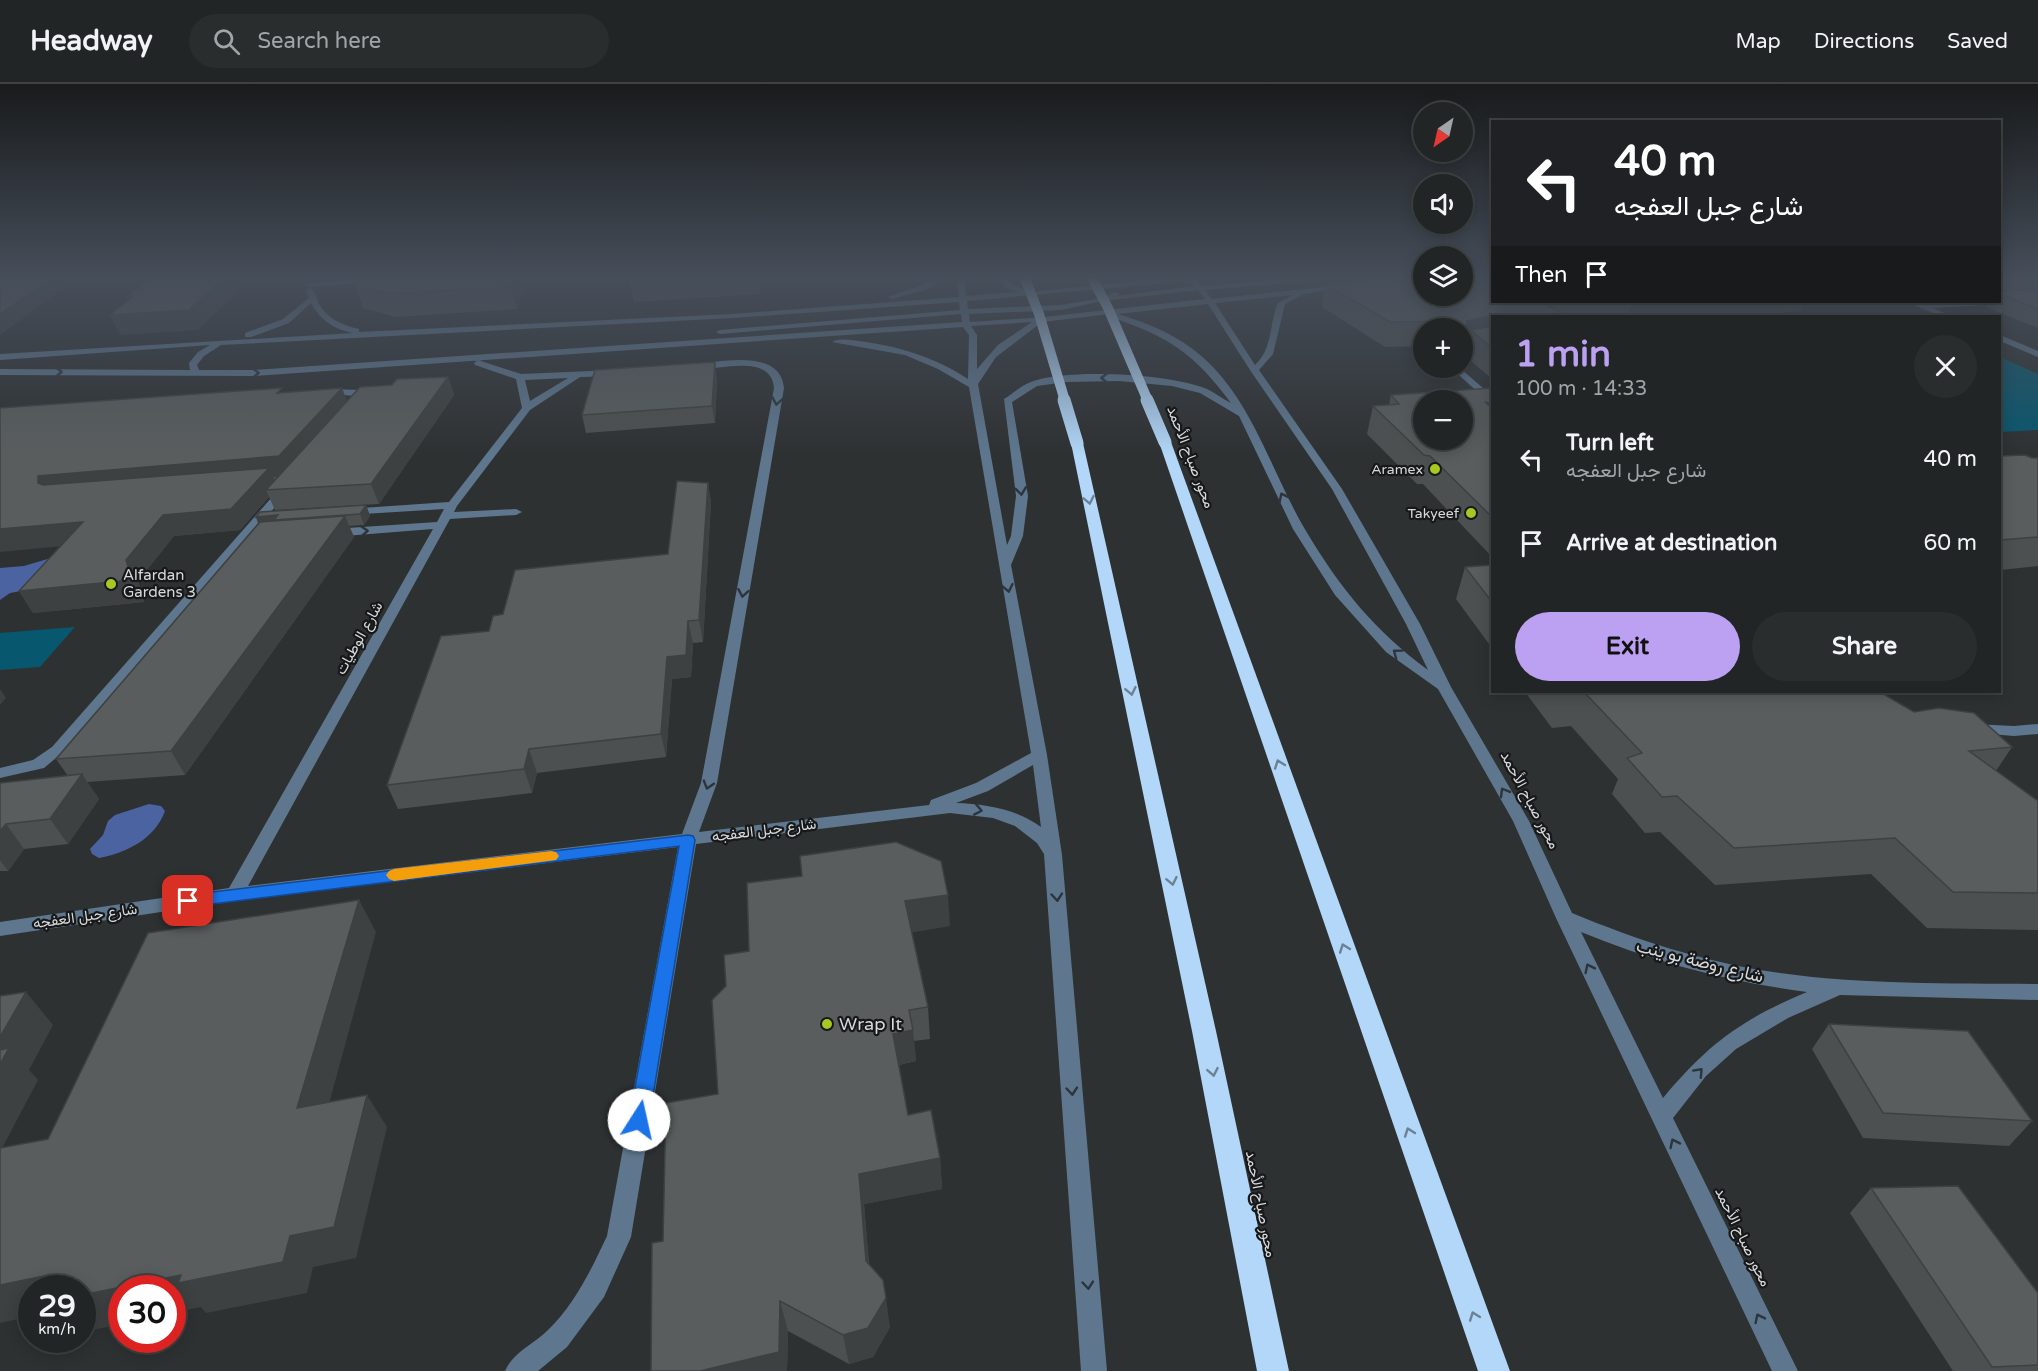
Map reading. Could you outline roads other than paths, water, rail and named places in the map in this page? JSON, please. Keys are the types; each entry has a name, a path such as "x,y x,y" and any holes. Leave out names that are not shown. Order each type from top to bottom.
{"highway":[{"name":"محور صباح الأحمد","path":"1045,336 1077,443 1202,1020 1273,1371"},
{"name":"محور صباح الأحمد","path":"1120,336 1165,442 1494,1371"}],"street":[{"path":"196,373 192,365 201,354 222,342 242,336"},
{"path":"0,357 352,336"},
{"path":"463,359 679,336"},
{"path":"0,372 253,373 817,336"},
{"path":"973,336 973,386 1039,755 1053,855 1094,1371"},
{"path":"973,386 980,370 991,356 1016,336"},
{"path":"1170,336 1178,340 1215,374 1243,414 1299,529 1341,595 1391,650 1444,687"},
{"name":"محور صباح الأحمد","path":"1232,336 1336,489 1407,614 1444,687 1521,821 1565,918 1785,1371"},
{"path":"1254,370 1271,354 1275,336"},
{"path":"2001,338 2038,354"},
{"path":"778,339 888,347 922,357 951,370 973,386"},
{"path":"1473,349 1491,345"},
{"path":"463,359 498,368 520,378 627,372"},
{"path":"518,1371 558,1338 596,1288 619,1237 688,840 709,783 780,379 777,372 770,366 753,364 684,368"},
{"name":"شارع الوطيات","path":"235,894 447,515 527,408 552,390 581,375"},
{"path":"520,378 527,408"},
{"path":"1004,567 1017,536 1021,514 1022,496 1007,401 1018,392 1034,384 1066,379 1119,378 1172,383 1203,391 1243,414"},
{"path":"1467,378 1491,399"},
{"path":"314,393 349,391 364,393 364,399 357,407"},
{"path":"0,773 38,764 57,750 249,539 292,481 280,482"},
{"path":"330,513 447,515 516,513"},
{"path":"324,533 447,515"},
{"path":"1956,726 2014,731 2038,729"},
{"name":"شارع جبل العفجه","path":"920,811 982,787 1039,755"},
{"name":"شارع جبل العفجه","path":"0,928 235,894 950,808 975,808 1010,817 1036,831 1047,842 1053,855"},
{"name":"شارع روضة بو ينب","path":"1565,918 1658,954 1707,967 1774,980 1839,987 2038,992"},
{"name":"شارع روضة بو ينب","path":"1661,1116 1701,1069 1747,1031 1791,1006 1839,987"}],"place":[{"name":"Aramex","path":"1435,469"},
{"name":"Takyeef","path":"1471,513"},
{"name":"Alfardan Gardens 3","path":"111,584"},
{"name":"Wrap It","path":"827,1024"}]}
